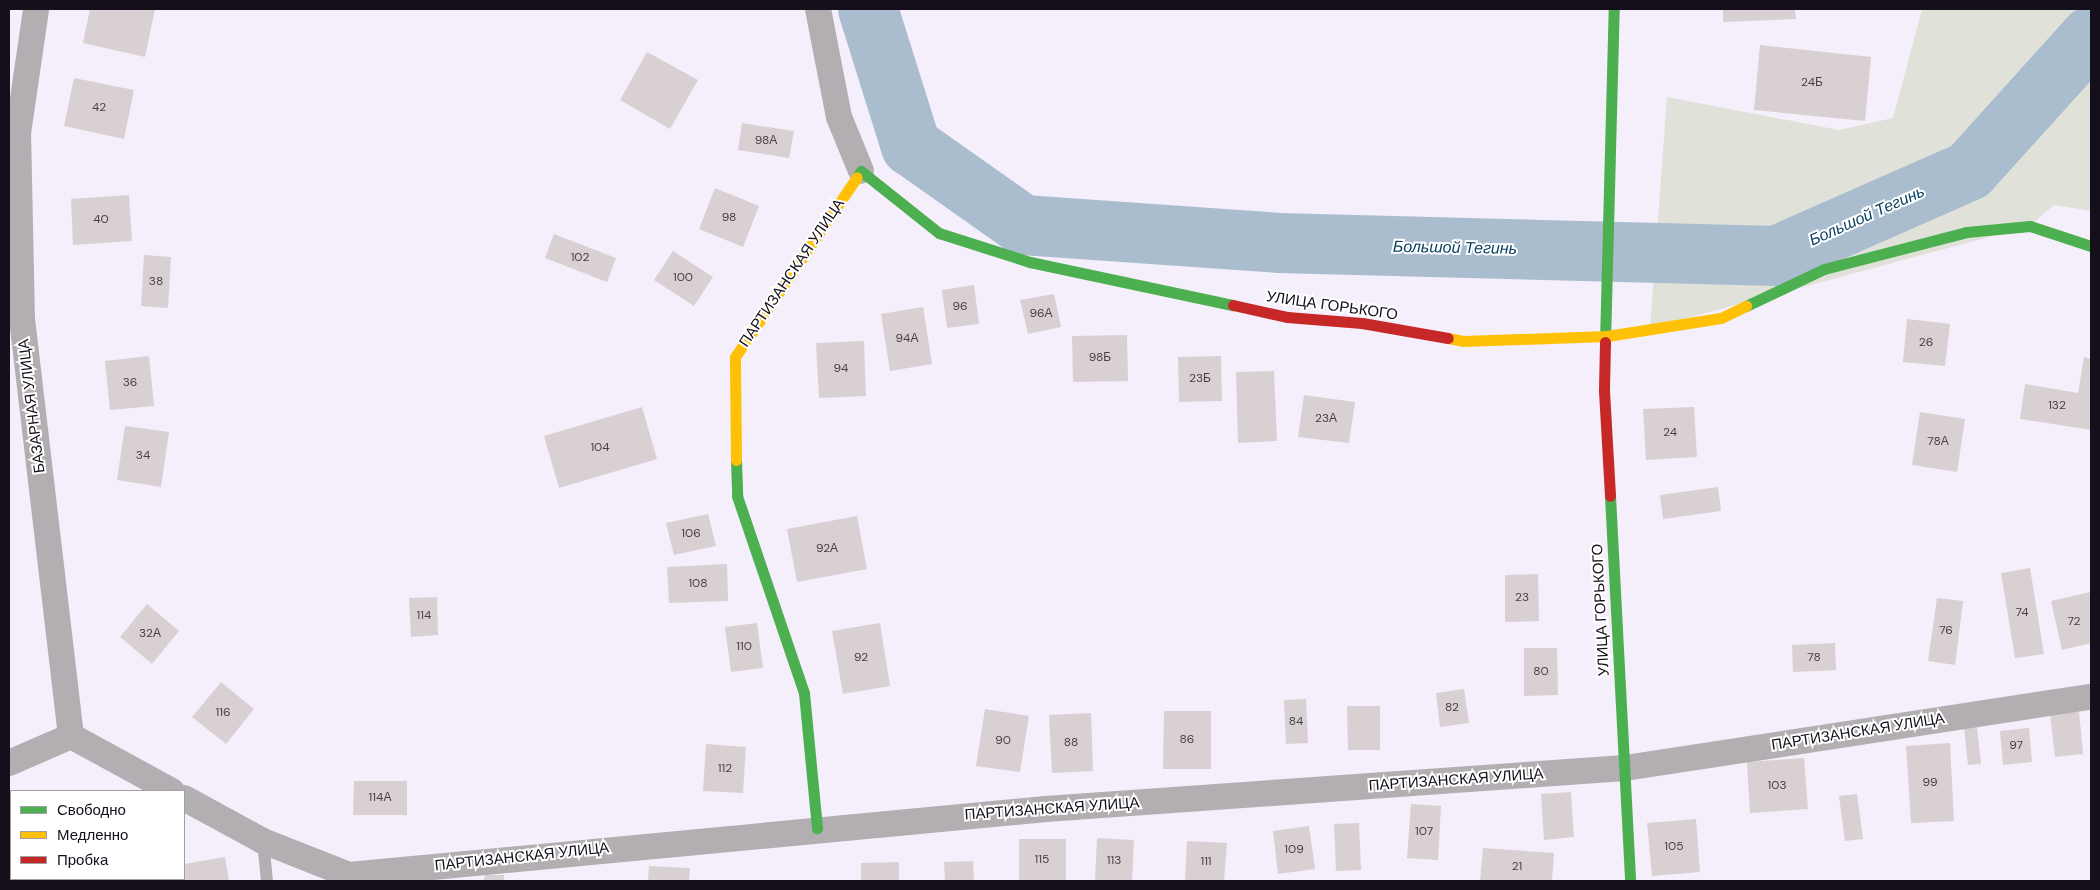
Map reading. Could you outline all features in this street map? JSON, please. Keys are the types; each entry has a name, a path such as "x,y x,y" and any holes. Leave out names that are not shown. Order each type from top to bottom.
{"street":[{"name":"БАЗАРНАЯ УЛИЦА","path":"36,9 18,133 22,321 71,736"},
{"path":"818,9 839,117 861,171"},
{"name":"УЛИЦА ГОРЬКОГО","path":"1614,9 1607,336 1604,391 1630,881"},
{"name":"УЛИЦА ГОРЬКОГО","path":"861,171 939,233 1030,262 1287,317 1362,323 1462,341 1607,336"},
{"name":"ПАРТИЗАНСКАЯ УЛИЦА","path":"817,828 804,693 738,496 735,357 861,171"},
{"path":"1607,336 1721,318 1824,269 1967,232 2030,226 2091,246"},
{"name":"ПАРТИЗАНСКАЯ УЛИЦА","path":"185,799 263,841 349,875 817,828 1625,768 2091,697"},
{"path":"9,763 71,736 170,790"}],"lane":[{"path":"263,841 267,881"}],"shaded area":[{"path":"839,9 884,9 893,51 863,89"},
{"path":"1922,9 2091,9 2091,211 2054,205 2030,226 1650,328 1667,97 1839,130 1893,118"}],"building":[{"path":"90,9 155,9 145,57 83,43"},
{"path":"1723,9 1795,9 1796,19 1723,22"},
{"path":"1760,45 1871,57 1865,121 1754,110"},
{"path":"647,52 698,80 670,129 620,100"},
{"path":"74,78 134,90 124,139 64,126"},
{"path":"742,123 794,131 789,158 738,150"},
{"path":"715,188 759,206 743,247 699,229"},
{"path":"129,195 132,241 73,245 71,199"},
{"path":"554,234 616,258 607,282 545,258"},
{"path":"673,251 713,277 694,306 654,280"},
{"path":"144,255 171,257 168,308 141,306"},
{"path":"974,285 979,324 947,328 942,290"},
{"path":"1054,294 1061,327 1028,334 1020,300"},
{"path":"923,307 932,364 890,371 881,314"},
{"path":"1907,319 1950,324 1945,366 1903,362"},
{"path":"1127,335 1128,381 1073,382 1072,336"},
{"path":"864,341 866,396 819,398 816,343"},
{"path":"149,356 154,406 110,410 105,361"},
{"path":"1221,356 1222,401 1179,402 1178,357"},
{"path":"2084,357 2091,359 2091,430 2020,419 2025,384 2078,393"},
{"path":"1274,371 1277,441 1238,443 1236,372"},
{"path":"1304,395 1355,402 1349,443 1298,437"},
{"path":"642,407 657,459 559,488 544,436"},
{"path":"1694,407 1697,457 1646,460 1643,409"},
{"path":"1920,412 1965,419 1957,472 1912,465"},
{"path":"125,426 169,432 161,487 117,480"},
{"path":"1718,487 1721,511 1663,519 1660,495"},
{"path":"708,514 716,546 674,555 666,523"},
{"path":"857,516 867,569 797,582 787,529"},
{"path":"727,564 728,601 669,603 667,567"},
{"path":"2030,568 2044,654 2015,658 2001,573"},
{"path":"1538,574 1539,621 1505,622 1505,575"},
{"path":"2091,592 2091,643 2062,650 2051,601"},
{"path":"437,597 438,635 411,637 409,598"},
{"path":"1937,598 1963,601 1955,665 1928,661"},
{"path":"147,604 179,631 152,664 120,637"},
{"path":"757,623 763,668 731,672 725,627"},
{"path":"880,623 890,686 843,694 832,631"},
{"path":"1835,643 1836,670 1793,672 1792,645"},
{"path":"1524,648 1557,648 1558,695 1524,696"},
{"path":"221,682 254,709 226,744 192,717"},
{"path":"1464,689 1469,723 1440,727 1436,693"},
{"path":"1306,699 1308,743 1286,744 1284,700"},
{"path":"1347,706 1380,706 1380,750 1348,750"},
{"path":"985,709 1029,716 1020,772 976,766"},
{"path":"1164,711 1211,711 1211,769 1163,769"},
{"path":"2079,711 2083,754 2055,757 2050,714"},
{"path":"1091,713 1093,771 1052,773 1049,715"},
{"path":"1977,727 1981,764 1968,765 1964,728"},
{"path":"2029,728 2032,762 2003,765 2000,731"},
{"path":"1950,743 1954,821 1911,823 1906,746"},
{"path":"706,744 746,747 743,793 703,791"},
{"path":"1804,758 1808,809 1750,813 1747,762"},
{"path":"354,781 407,781 407,815 353,815"},
{"path":"1571,792 1574,837 1544,840 1541,794"},
{"path":"1857,794 1863,839 1845,841 1839,796"},
{"path":"1411,804 1441,806 1438,860 1407,858"},
{"path":"1696,819 1700,872 1652,876 1647,823"},
{"path":"1359,823 1361,870 1336,871 1334,824"},
{"path":"1309,826 1315,869 1278,874 1273,831"},
{"path":"1097,838 1134,840 1132,881 1095,881"},
{"path":"1019,839 1066,839 1066,881 1019,881"},
{"path":"9,840 10,880 35,881 9,881"},
{"path":"1187,841 1227,843 1224,881 1185,881"},
{"path":"1483,848 1554,853 1552,881 1480,881"},
{"path":"225,857 229,881 163,881 185,880 185,864"},
{"path":"973,861 974,881 945,881 944,862"},
{"path":"899,862 899,881 861,881 861,863"},
{"path":"649,866 690,868 689,881 648,881"},
{"path":"485,875 504,875 504,881 484,881"}],"waterway":[{"name":"Большой Тегинь","path":"868,9 911,146 1023,225 1279,243 1776,256 1969,171 2091,36"}],"traffic: fast":[{"path":"1605,342 1614,9"},
{"path":"857,177 861,171 939,233 1030,262 1233,305"},
{"path":"1746,306 1824,269 1967,232 2030,226 2091,246"},
{"path":"736,460 737,496 804,693 817,828"},
{"path":"1610,496 1630,881"}],"traffic: slow":[{"path":"736,460 735,357 857,177"},
{"path":"1448,338 1463,341 1607,336 1721,318 1746,306"}],"traffic: jam":[{"path":"1233,305 1287,317 1362,323 1448,338"},
{"path":"1605,342 1604,391 1610,496"}]}
